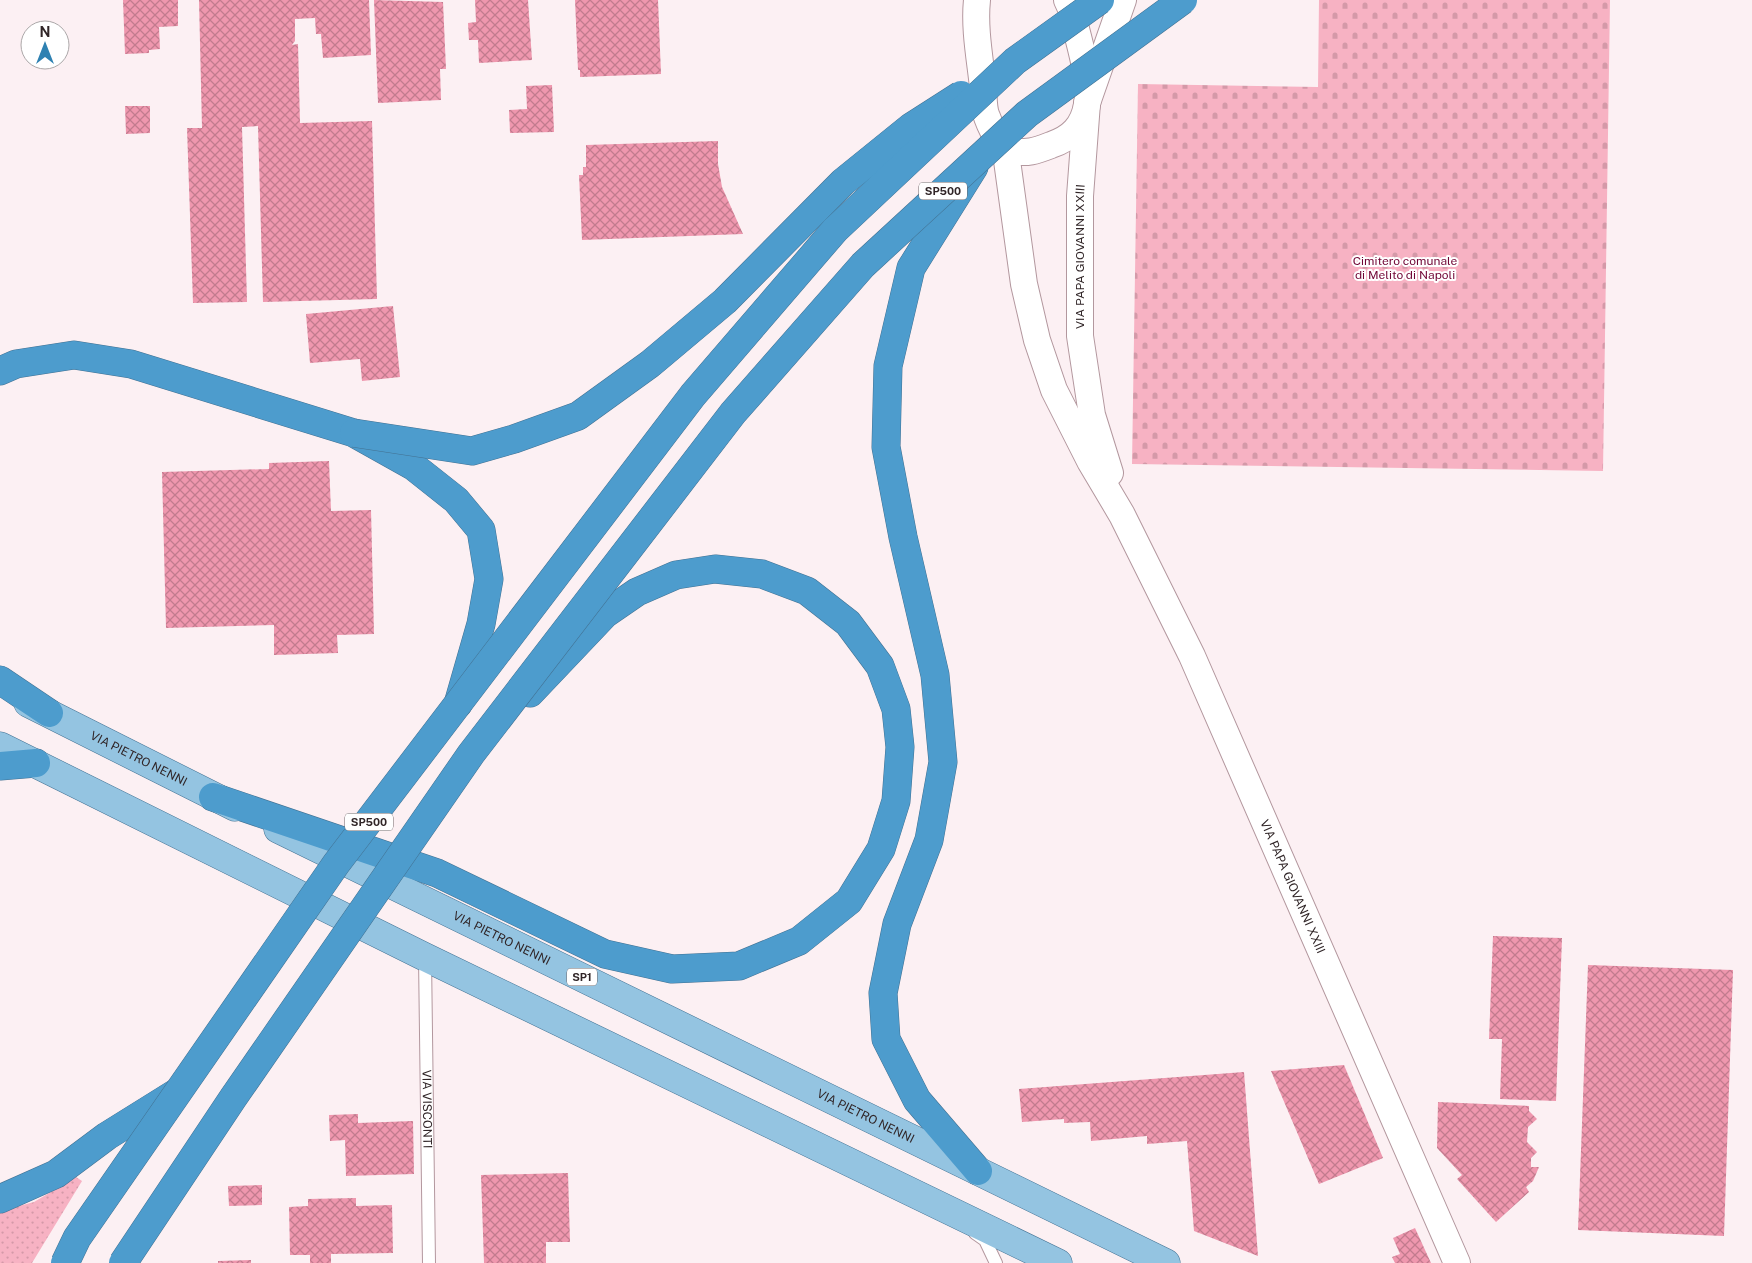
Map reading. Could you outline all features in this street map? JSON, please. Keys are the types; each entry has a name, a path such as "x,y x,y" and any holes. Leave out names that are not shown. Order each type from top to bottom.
{"highway":[{"name":"SP500","path":"65,1263 78,1238 176,1093 336,864 693,395 835,230 1015,61 1100,0"},
{"name":"SP500","path":"123,1263 239,1089 471,754 732,413 863,264 993,151 1027,114 1183,0"},
{"path":"0,371 16,364 74,355 131,364 354,433 472,451 514,439 578,416 650,364 725,301 843,182 911,127 1015,61"},
{"path":"978,1170 917,1100 886,1039 883,993 895,932 929,840 943,762 935,675 903,537 886,447 888,366 912,268 993,151"},
{"path":"354,433 413,466 456,500 481,530 490,579 481,624 457,705"},
{"path":"213,797 437,873 605,954 672,969 738,966 799,941 849,901 881,849 896,801 900,747 896,709 880,666 848,623 807,591 762,574 715,569 676,576 637,592 605,614 471,754"},
{"path":"0,680 49,713"},
{"path":"0,766 36,764"},
{"path":"0,1200 56,1174 107,1136 176,1093"}],"main road":[{"name":"VIA PIETRO NENNI","path":"0,689 213,797 1166,1263"},
{"path":"0,746 425,957 1058,1263"}],"street":[{"path":"993,151 1010,150 1030,153 1063,141 1075,132 1083,120 1087,103 1087,85 1072,11 1067,0"},
{"name":"VIA PAPA GIOVANNI XXIII","path":"1122,514 1092,415 1080,336 1080,196 1087,103 1123,0"},
{"path":"976,3 986,116 1000,142 993,151"},
{"name":"VIA PAPA GIOVANNI XXIII","path":"993,151 1036,340 1054,390 1090,461 1122,514 1192,656 1457,1263"}],"lane":[{"name":"VIA VISCONTI","path":"425,957 429,1263"},
{"path":"869,1172 958,1219 985,1240 996,1263"}],"green space":[{"name":"Cimitero comunale di Melito di Napoli","path":"1319,0 1610,0 1603,471 1132,464 1138,84 1318,87"},
{"path":"76,1177 82,1181 32,1263 0,1263 0,1211 34,1202"}],"building":[{"path":"123,0 178,0 178,26 159,27 160,49 149,50 149,53 125,54"},
{"path":"199,0 369,0 371,55 323,58 321,34 316,34 315,18 295,19 295,41 292,45 298,44 300,123 372,121 377,299 263,302 258,126 242,127 247,302 193,303 187,128 202,128"},
{"path":"374,0 443,2 446,69 440,69 441,100 378,103"},
{"path":"475,0 528,0 532,60 479,63 478,40 469,40 468,23 476,22"},
{"path":"575,0 658,0 661,74 580,77 580,70 578,70"},
{"path":"552,85 554,132 510,133 509,110 527,109 526,86"},
{"path":"125,106 150,106 150,133 126,134"},
{"path":"718,141 718,164 722,187 743,234 582,240 579,175 583,175 583,167 586,167 586,145"},
{"path":"393,306 400,377 362,381 360,359 310,363 306,314"},
{"path":"329,461 331,511 371,510 374,634 337,635 338,653 274,655 274,625 166,628 162,472 269,469 269,463"},
{"path":"1493,936 1562,938 1556,1101 1500,1099 1502,1039 1489,1039"},
{"path":"1588,965 1733,970 1724,1236 1578,1230"},
{"path":"1344,1065 1383,1158 1319,1184 1271,1071"},
{"path":"1244,1072 1258,1256 1194,1231 1187,1141 1147,1144 1147,1136 1091,1141 1090,1122 1064,1123 1064,1119 1022,1122 1019,1089"},
{"path":"1438,1102 1529,1106 1529,1111 1537,1119 1528,1127 1527,1142 1537,1152 1531,1158 1531,1167 1539,1167 1533,1181 1526,1187 1529,1192 1496,1222 1457,1179 1462,1175 1437,1148"},
{"path":"358,1114 358,1123 413,1121 414,1174 346,1176 345,1140 330,1141 329,1115"},
{"path":"568,1173 570,1242 546,1242 546,1263 484,1263 481,1175"},
{"path":"262,1185 262,1205 229,1206 228,1186"},
{"path":"356,1198 356,1206 392,1205 393,1253 331,1254 331,1263 310,1263 310,1255 290,1255 289,1207 308,1206 308,1199"},
{"path":"1415,1228 1431,1263 1395,1263 1392,1257 1400,1254 1393,1238"},
{"path":"251,1260 251,1263 218,1263 218,1261"}]}
